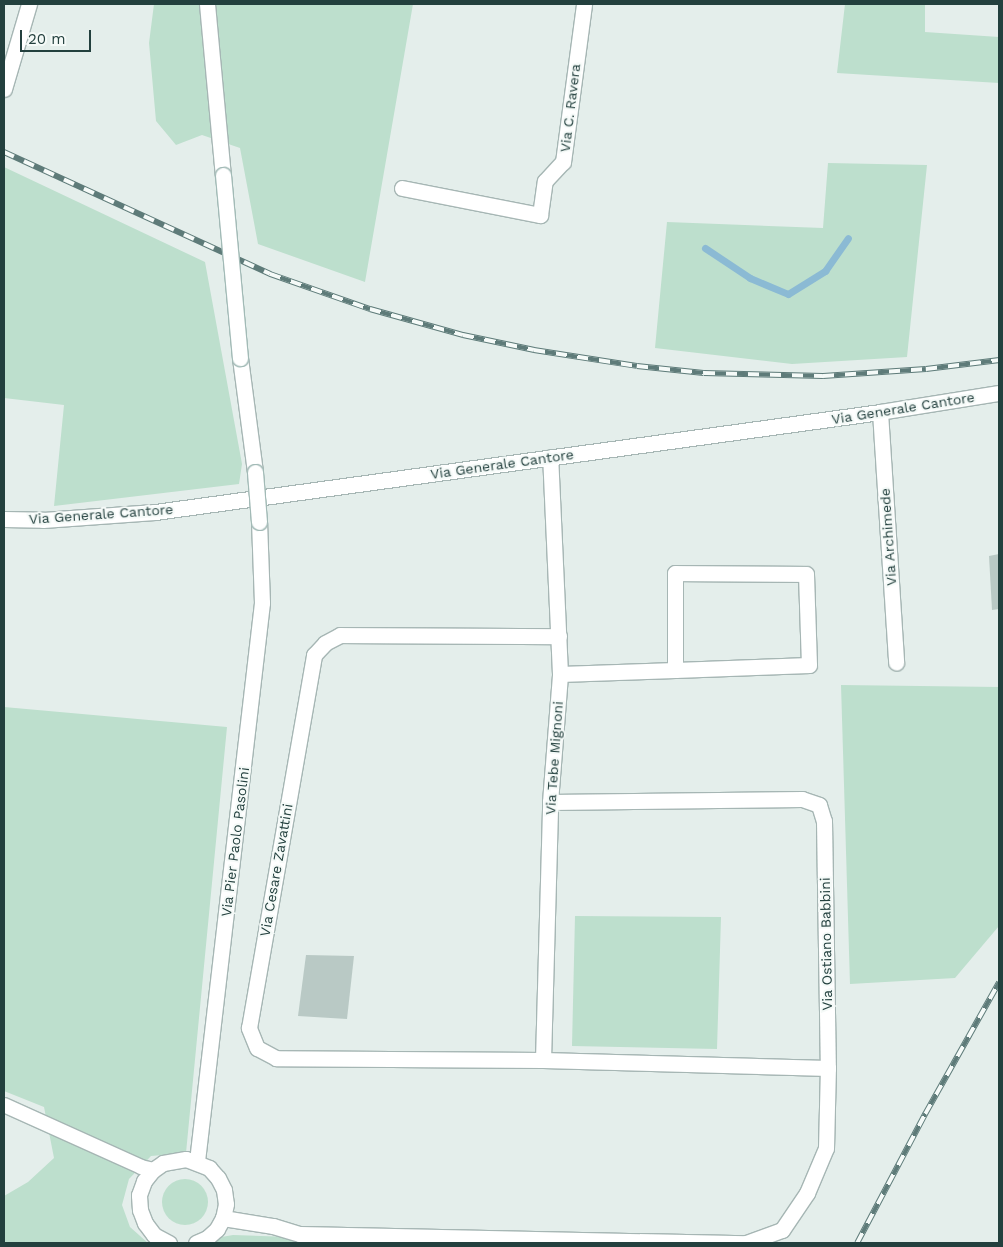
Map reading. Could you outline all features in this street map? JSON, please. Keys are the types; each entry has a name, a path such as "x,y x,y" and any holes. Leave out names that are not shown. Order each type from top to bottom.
{"street":[{"path":"4,89 29,4"},
{"name":"Via Pier Paolo Pasolini","path":"197,1161 261,612 259,522 255,472 240,358 207,4"},
{"name":"Via C. Ravera","path":"402,188 540,215 545,181 563,162 584,4"},
{"name":"Via Generale Cantore","path":"4,519 43,520 155,512 880,412 999,393"},
{"name":"Via Archimede","path":"880,412 896,662"},
{"name":"Via Tebe Mignoni","path":"543,1060 550,802 560,674 550,457"},
{"path":"560,674 808,666 806,574 675,573 675,670"},
{"name":"Via Cesare Zavattini","path":"543,1060 276,1058 257,1048 249,1028 314,655 325,643 340,634 559,636"},
{"name":"Via Ostiano Babbini","path":"550,802 802,798 819,805 824,821 828,1068"},
{"path":"223,1218 273,1226 300,1234 746,1243 782,1230 807,1193 826,1148 828,1068 543,1060"},
{"path":"169,1243 154,1235 144,1223 140,1210 139,1195 144,1181 153,1170 174,1159 186,1158 197,1161 209,1168 218,1178 224,1190 226,1204 223,1218 217,1229 196,1243"}],"lane":[{"path":"4,1105 141,1167 153,1170"}],"green space":[{"path":"154,4 413,4 365,282 258,244 240,148 202,135 176,145 156,121 149,43"},
{"path":"845,4 925,4 925,32 999,37 999,83 837,73"},
{"path":"828,163 927,165 907,357 792,364 655,348 667,222 823,228"},
{"path":"4,167 205,262 242,464 239,484 54,506 64,405 4,398"},
{"path":"841,685 999,687 999,926 955,978 850,984"},
{"path":"4,707 227,727 186,1153 151,1156 129,1179 122,1205 130,1227 148,1243 4,1243 4,1196 28,1182 54,1158 44,1107 4,1091"},
{"path":"575,916 721,917 717,1049 572,1046"},
{"path":"185,1179 198,1183 204,1189 208,1202 204,1215 198,1221 185,1225 172,1221 166,1215 162,1202 166,1189 172,1183"},
{"path":"233,1235 462,1243 187,1243"}],"building":[{"path":"999,554 999,609 992,610 989,556"},
{"path":"306,955 354,956 347,1019 298,1016"}],"waterway":[{"path":"705,248 750,278 788,294 825,271 848,238"}],"railway":[{"path":"4,152 270,274 370,309 463,335 534,350 637,366 704,373 823,376 926,369 999,360"},
{"path":"857,1243 925,1114 999,982"}]}
